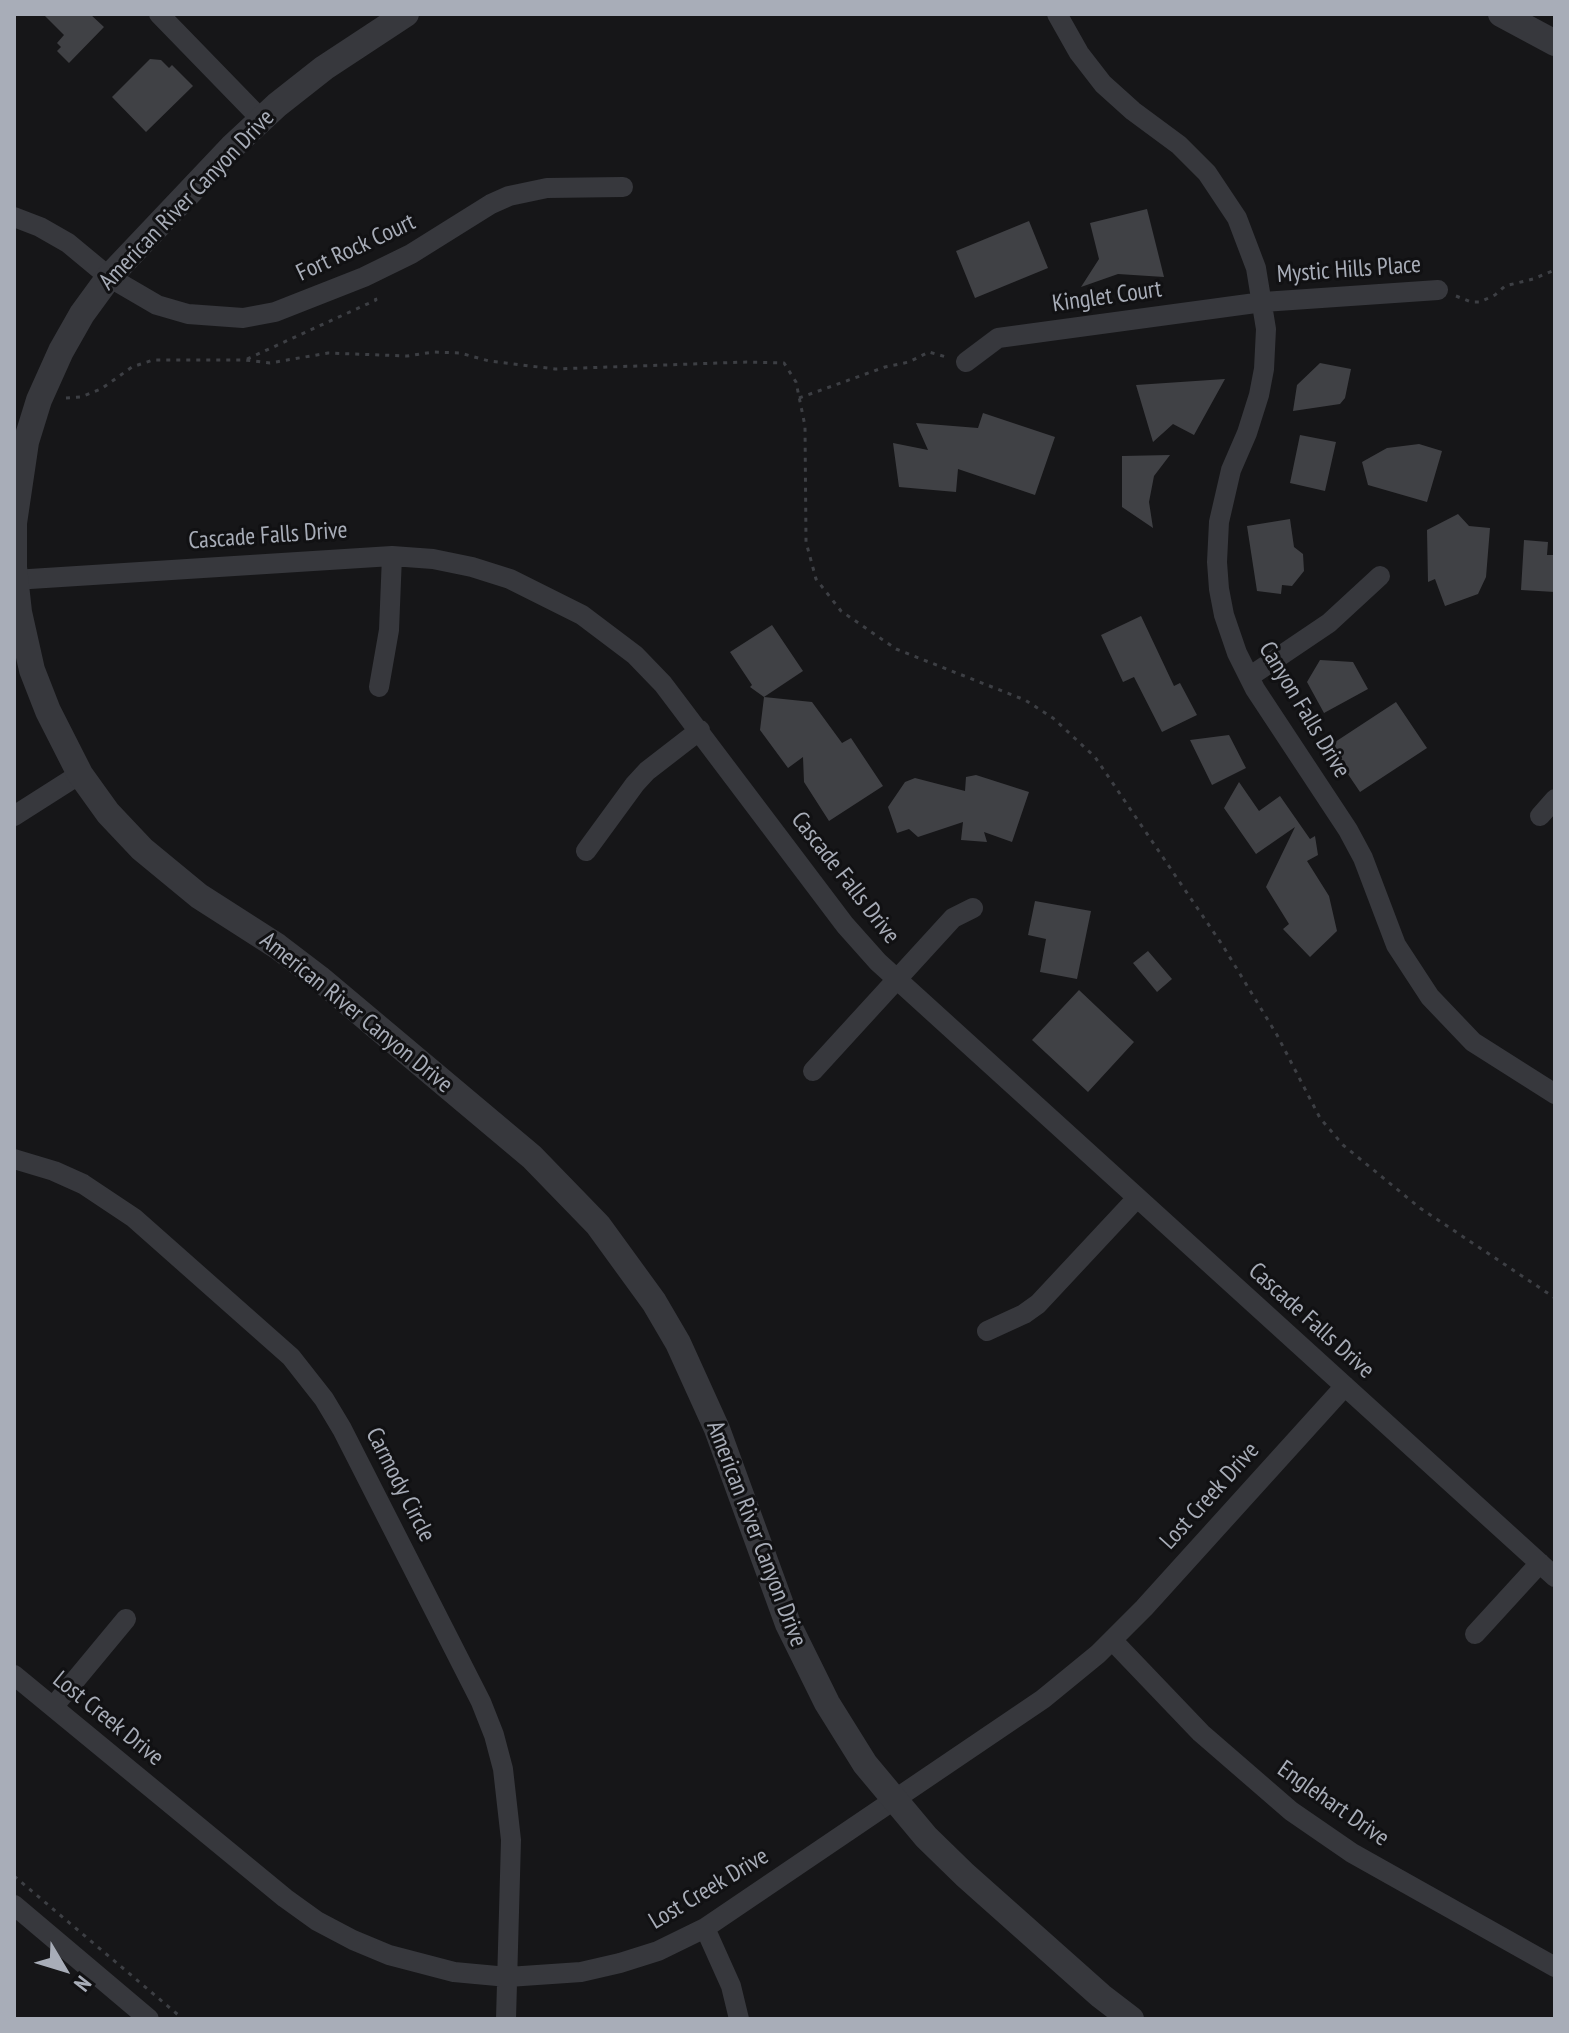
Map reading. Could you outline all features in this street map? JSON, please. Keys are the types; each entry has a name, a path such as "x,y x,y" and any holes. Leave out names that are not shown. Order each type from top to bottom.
{"street":[{"path":"159,14 261,119"},
{"name":"American River Canyon Drive","path":"406,14 324,68 261,119 109,277 82,314 39,400 26,442 18,486 14,523 15,580 32,670 48,711 80,774 108,813 164,869 319,978 532,1157 598,1225 645,1288 678,1343 717,1429 788,1624 808,1668 858,1752 894,1801 965,1875 1131,2019"},
{"name":"Canyon Falls Drive","path":"1057,14 1079,53 1103,84 1179,145 1207,173 1223,195 1248,242 1263,302 1264,369 1251,421 1224,496 1217,562 1224,615 1237,653 1249,677 1348,830 1363,858 1396,945 1430,997 1473,1042 1555,1094"},
{"path":"1501,14 1555,43"},
{"name":"Fort Rock Court","path":"14,217 68,243 109,277 157,305 188,314 221,318 275,312 370,275 509,196 547,188 623,187"},
{"name":"Mystic Hills Place","path":"1263,302 1438,290"},
{"name":"Kinglet Court","path":"966,362 998,338 1263,302"},
{"path":"379,687 389,630 392,556"},
{"name":"Cascade Falls Drive","path":"15,580 392,556 472,567 510,579 582,615 635,655 663,684 845,925 896,980 1548,1570"},
{"path":"1249,677 1329,623 1380,576"},
{"path":"586,851 647,771 700,730"},
{"path":"14,816 80,774"},
{"path":"1540,816 1555,799"},
{"path":"813,1071 953,918 973,908"},
{"name":"Carmody Circle","path":"14,1159 83,1184 134,1218 278,1344 324,1399 481,1702 494,1735 503,1769 510,1828 506,2019"},
{"path":"987,1331 1038,1304 1137,1198"},
{"name":"Lost Creek Drive","path":"14,1675 285,1898 317,1921 353,1940 389,1955 454,1972 508,1977 581,1972 658,1951 705,1928 1043,1699 1112,1640 1345,1386"},
{"path":"1475,1634 1548,1570"},
{"path":"53,1707 126,1619"},
{"name":"Englehart Drive","path":"1112,1640 1201,1733 1291,1811 1352,1853 1555,1967"},
{"path":"14,1905 149,2019"},
{"path":"705,1928 731,1986 739,2019"}],"path":[{"path":"1438,290 1471,302 1480,302 1505,286 1555,270"},
{"path":"245,360 376,300 370,275"},
{"path":"39,400 81,397 101,389 132,367 153,360 270,363 328,353 407,356 434,352 555,369 784,363 796,382 805,426 806,542 816,579 841,611 896,649 1025,700 1053,718 1095,757 1223,946 1277,1035 1320,1118 1343,1145 1420,1208 1555,1298"},
{"path":"798,398 872,371 909,362 929,352 966,362"},
{"path":"14,1876 183,2019"}],"building":[{"path":"43,14 90,14 104,27 69,63 57,51 61,47 57,43 64,35"},
{"path":"150,59 161,60 169,68 172,65 193,86 146,132 112,97"},
{"path":"1147,209 1164,277 1118,274 1081,287 1099,259 1090,223"},
{"path":"1029,221 1048,268 975,298 956,251"},
{"path":"1320,363 1351,369 1345,398 1340,404 1293,411 1297,385"},
{"path":"1225,379 1194,435 1173,424 1153,442 1136,385"},
{"path":"983,413 1055,437 1035,495 958,469 956,492 899,487 893,443 928,450 916,423 978,428"},
{"path":"1300,435 1336,442 1325,491 1290,483"},
{"path":"1419,444 1442,451 1427,502 1368,485 1362,462 1387,448"},
{"path":"1170,455 1154,476 1149,502 1153,528 1122,507 1122,456"},
{"path":"1458,514 1469,526 1490,528 1486,577 1478,594 1445,606 1435,579 1428,582 1427,530"},
{"path":"1290,519 1294,547 1303,554 1304,571 1292,586 1282,585 1281,594 1257,591 1247,526"},
{"path":"1524,540 1548,542 1547,555 1555,555 1555,592 1521,590"},
{"path":"1141,616 1174,686 1180,683 1197,715 1162,732 1134,677 1123,682 1101,635"},
{"path":"772,625 803,671 764,697 750,687 752,685 730,652"},
{"path":"1320,660 1353,662 1368,689 1324,713 1307,682"},
{"path":"764,697 812,702 842,743 851,738 883,786 829,821 804,782 803,757 788,768 760,730"},
{"path":"1396,702 1427,748 1360,792 1329,746"},
{"path":"1229,735 1246,768 1212,785 1190,740"},
{"path":"976,775 1029,792 1012,842 984,832 987,842 961,840 963,822 918,837 909,829 897,833 888,807 905,782 915,778 965,791 966,777"},
{"path":"1239,782 1259,811 1280,796 1310,839 1315,836 1318,855 1307,861 1329,896 1337,931 1310,957 1283,929 1289,924 1266,887 1295,827 1256,854 1224,808"},
{"path":"1035,901 1091,911 1077,979 1040,972 1046,939 1028,935"},
{"path":"1148,951 1172,979 1157,992 1133,963"},
{"path":"1079,990 1134,1042 1088,1092 1032,1040"}]}
